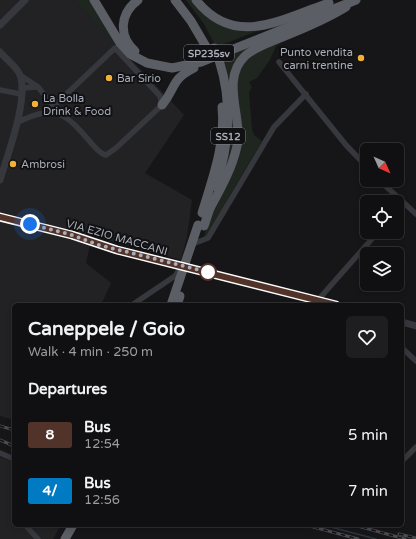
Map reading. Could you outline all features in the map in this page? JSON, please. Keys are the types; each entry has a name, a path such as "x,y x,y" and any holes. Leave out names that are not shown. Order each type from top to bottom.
{"highway":[{"name":"SP235sv","path":"94,0 120,43 137,58 158,67 172,68 201,62 356,0"},
{"name":"SP235sv","path":"138,0 128,10 124,18 124,32 126,39 132,47 143,56 158,62 169,63 184,62 207,54 338,1"},
{"name":"SP235sv","path":"166,0 177,8 203,38"},
{"name":"SS12","path":"174,0 211,49"},
{"name":"SS12","path":"172,303 201,225 209,210 223,166 229,122 225,84 200,24 183,0"},
{"path":"196,0 212,17 236,27 257,26 338,1"},
{"name":"SP235sv","path":"209,210 228,174 234,158 239,133 233,83 240,62 256,48 333,15 359,0"},
{"name":"SS12","path":"178,303 201,225 222,134 222,111 216,61"},
{"path":"162,105 170,96 173,85 178,78 196,67 201,62"},
{"path":"63,538 66,527"},
{"path":"63,538 72,527"}],"street":[{"path":"0,24 25,0"},
{"path":"18,122 41,114 57,113 66,117 98,150 106,155 116,148 162,105 160,96 115,48 55,106"},
{"path":"0,52 20,75 38,87 55,106 57,113"},
{"path":"279,62 360,159"},
{"path":"0,180 18,122 21,91 20,75"},
{"path":"0,90 21,91 38,87"},
{"path":"135,303 175,276 182,263 188,246 208,238 274,127 306,94"},
{"path":"387,187 395,195"},
{"path":"404,203 416,214"},
{"name":"VIA EZIO MACCANI","path":"0,217 72,235 99,245 182,263 330,303"},
{"path":"308,303 315,299 371,239"},
{"path":"404,323 416,326"},
{"path":"404,350 416,361"},
{"path":"404,459 416,447"},
{"path":"0,453 12,458"},
{"path":"27,527 38,539"}],"shaded area":[{"path":"0,0 74,0 184,115 145,173 192,200 187,237 181,260 92,236 86,263 111,283 102,303 12,303 12,419 0,416"},
{"path":"74,0 91,0 124,53"},
{"path":"186,0 193,0 210,18 225,27 234,29 255,29 268,27 216,47 204,24"},
{"path":"307,23 238,61 234,146 224,172 229,151 221,58"},
{"path":"279,42 280,44 276,46 270,60 257,78 249,82 252,87 249,92 252,129 254,135 262,141 230,195 215,225 203,239 236,158 236,76 248,57"},
{"path":"0,457 12,461 12,527 60,527 53,539 0,539"}],"waterway":[{"path":"331,527 376,539"}],"railway":[{"path":"0,426 12,429"},
{"path":"0,440 12,445"},
{"path":"313,527 358,539"},
{"path":"361,527 405,539"},
{"path":"399,534 416,538"}],"bus line":[{"name":"8","path":"0,217 72,235 99,245 158,261 329,303"}],"place":[{"name":"Punto vendita carni trentine","path":"361,58"},
{"name":"Bar Sirio","path":"109,78"},
{"name":"La Bolla Drink & Food","path":"35,104"},
{"name":"Ambrosi","path":"13,164"}],"route":[{"path":"30,224 158,261 209,273 208,272"}]}
